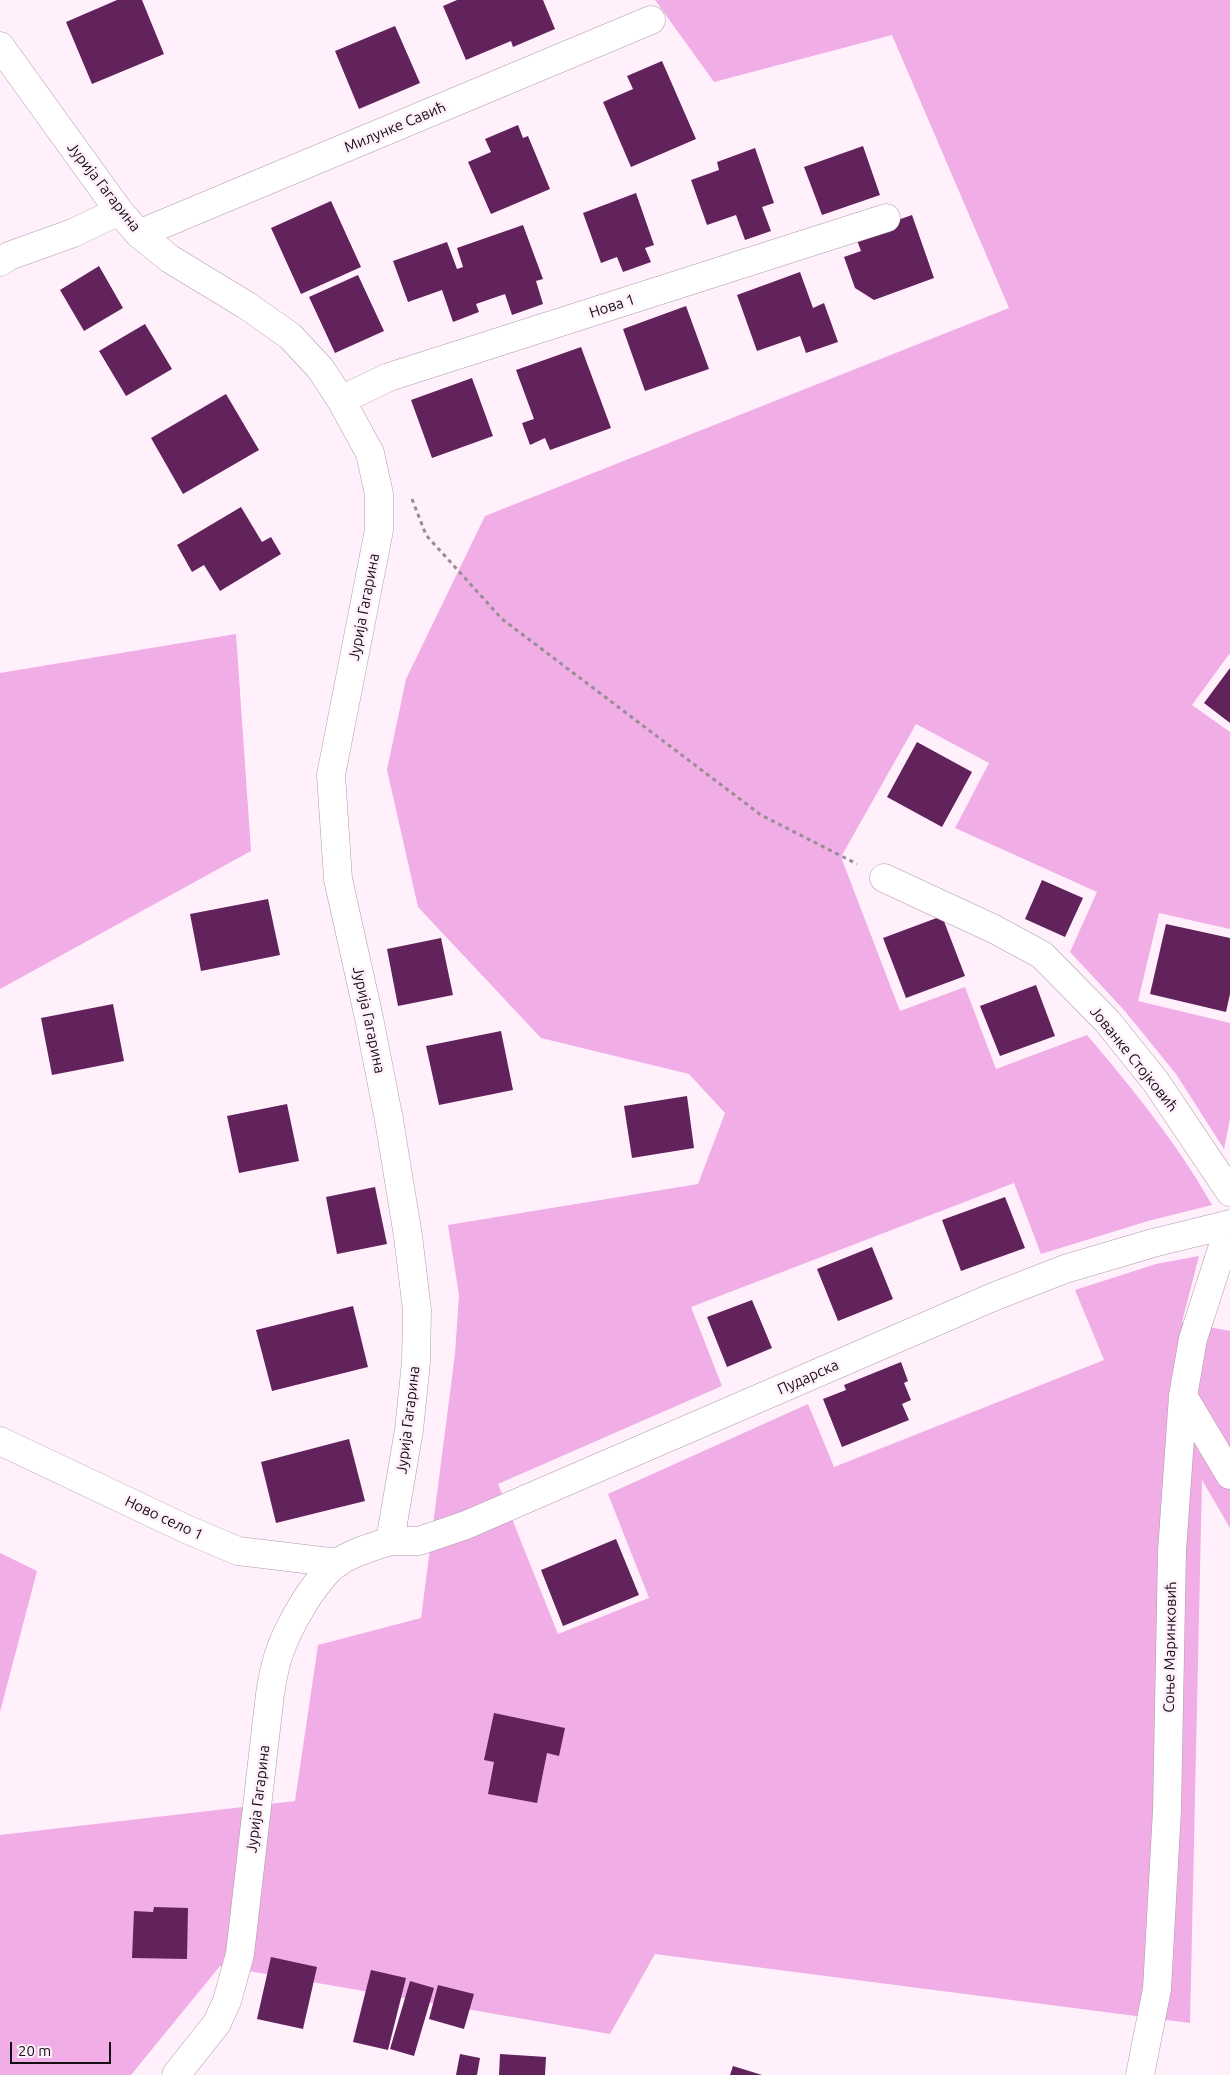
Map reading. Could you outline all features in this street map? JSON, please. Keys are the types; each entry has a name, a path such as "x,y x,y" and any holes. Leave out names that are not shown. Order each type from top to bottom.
{"street":[{"name":"Милунке Савић","path":"140,234 651,20"},
{"name":"Јурија Гагарина","path":"0,46 119,211 140,234 170,260 246,305 290,336 320,368 341,400 370,453 379,494 379,530 331,775 338,878 389,1120 408,1236 417,1310 416,1362 409,1430 390,1541 360,1552 338,1563 321,1579 296,1616 278,1656 270,1694 240,1954 227,2001 217,2023 176,2075"},
{"path":"0,262 9,256 73,233 119,211"},
{"name":"Нова 1","path":"341,400 389,377 886,218"},
{"name":"Јованке Стојковић","path":"884,878 994,929 1042,955 1107,1021 1156,1082 1230,1192"},
{"name":"Пударска","path":"390,1541 419,1541 466,1526 984,1301 1065,1269 1154,1243 1230,1224"},
{"name":"Соње Маринковић","path":"1140,2075 1157,1989 1166,1810 1172,1551 1183,1396 1193,1339 1230,1224"},
{"path":"1183,1396 1230,1475"},
{"name":"Ново село 1","path":"0,1441 186,1529 238,1551 338,1563"}],"path":[{"path":"409,491 426,535 502,619 761,815 884,878"}],"shaded area":[{"path":"655,0 1230,0 1230,653 1192,705 1230,732 1230,929 1159,913 1138,1001 1230,1023 1230,1119 1224,1149 1176,1074 1124,1010 1070,952 1097,892 955,828 989,763 916,724 841,857 900,1011 965,987 996,1069 1087,1035 1169,1138 1212,1205 1148,1221 1041,1254 1014,1183 691,1307 722,1386 498,1484 558,1634 649,1598 608,1494 808,1404 834,1467 1104,1360 1075,1290 1156,1264 1199,1256 1182,1322 1230,1331 1230,1528 1202,1480 1190,2023 655,1954 610,2034 220,1966 131,2075 0,2075 0,1835 295,1801 318,1645 421,1618 455,1354 459,1295 448,1225 698,1184 725,1113 689,1074 541,1038 418,907 387,770 406,679 485,516 1009,308 892,35 714,82"},
{"path":"236,634 251,851 0,989 0,673"},
{"path":"0,1553 37,1571 0,1712"}],"building":[{"path":"117,0 142,0 164,54 92,84 66,22"},
{"path":"457,0 543,0 555,29 513,47 511,41 466,60 443,6"},
{"path":"395,26 420,83 359,109 335,51"},
{"path":"662,61 696,139 631,167 603,102 633,89 627,76"},
{"path":"518,125 523,138 528,136 550,189 491,214 468,162 491,152 485,139"},
{"path":"863,146 880,195 822,215 804,167"},
{"path":"755,148 774,203 762,207 771,231 745,240 736,215 707,225 691,180 719,170 717,162"},
{"path":"636,193 654,245 645,248 651,262 623,272 617,257 601,263 583,213"},
{"path":"331,201 361,267 301,294 271,228"},
{"path":"912,215 934,278 874,300 855,288 844,257 861,251 855,235"},
{"path":"523,225 543,279 536,281 543,304 512,315 505,294 476,304 479,312 453,322 442,290 408,302 393,261 447,242 457,269 463,267 457,248"},
{"path":"99,266 123,308 84,331 60,290"},
{"path":"800,272 813,308 824,303 838,342 806,353 800,336 757,351 737,295"},
{"path":"358,275 384,331 335,353 309,297"},
{"path":"686,306 709,369 645,391 623,329"},
{"path":"145,324 172,369 126,396 99,351"},
{"path":"581,347 611,428 550,450 545,438 530,445 522,423 534,419 516,370"},
{"path":"472,378 493,436 432,458 411,400"},
{"path":"226,394 259,450 183,494 151,438"},
{"path":"241,507 262,542 271,537 281,554 220,591 204,565 192,572 177,545"},
{"path":"1230,668 1230,723 1204,703"},
{"path":"917,742 972,772 942,827 887,797"},
{"path":"1042,880 1083,898 1065,937 1025,919"},
{"path":"268,899 280,955 201,971 190,914"},
{"path":"942,916 965,976 906,998 883,938"},
{"path":"1166,924 1230,938 1230,994 1226,1012 1150,994"},
{"path":"441,938 453,995 398,1006 387,949"},
{"path":"1036,985 1055,1036 1000,1056 980,1006"},
{"path":"113,1004 124,1061 52,1075 41,1018"},
{"path":"501,1031 513,1090 439,1105 426,1046"},
{"path":"687,1096 694,1148 632,1158 624,1106"},
{"path":"287,1104 299,1161 239,1173 227,1116"},
{"path":"375,1187 387,1244 337,1254 326,1197"},
{"path":"1005,1197 1025,1248 961,1271 942,1220"},
{"path":"872,1247 893,1299 838,1321 817,1269"},
{"path":"752,1300 772,1348 727,1367 707,1317"},
{"path":"353,1306 368,1367 272,1391 256,1330"},
{"path":"901,1362 908,1381 904,1383 911,1400 902,1404 909,1420 842,1447 823,1399 846,1390 844,1385"},
{"path":"349,1439 365,1501 276,1523 261,1462"},
{"path":"616,1539 639,1595 563,1626 541,1570"},
{"path":"494,1713 565,1728 559,1756 547,1753 537,1803 488,1794 494,1762 484,1760"},
{"path":"154,1907 188,1908 187,1959 132,1958 134,1911 153,1912"},
{"path":"271,1957 317,1967 303,2029 257,2019"},
{"path":"371,1970 406,1978 388,2050 353,2042"},
{"path":"410,1981 434,1988 414,2056 390,2049"},
{"path":"438,1985 474,1994 464,2029 429,2019"},
{"path":"460,2054 480,2058 477,2075 456,2075"},
{"path":"500,2054 546,2057 545,2075 499,2075"},
{"path":"733,2066 762,2075 730,2075"}]}
